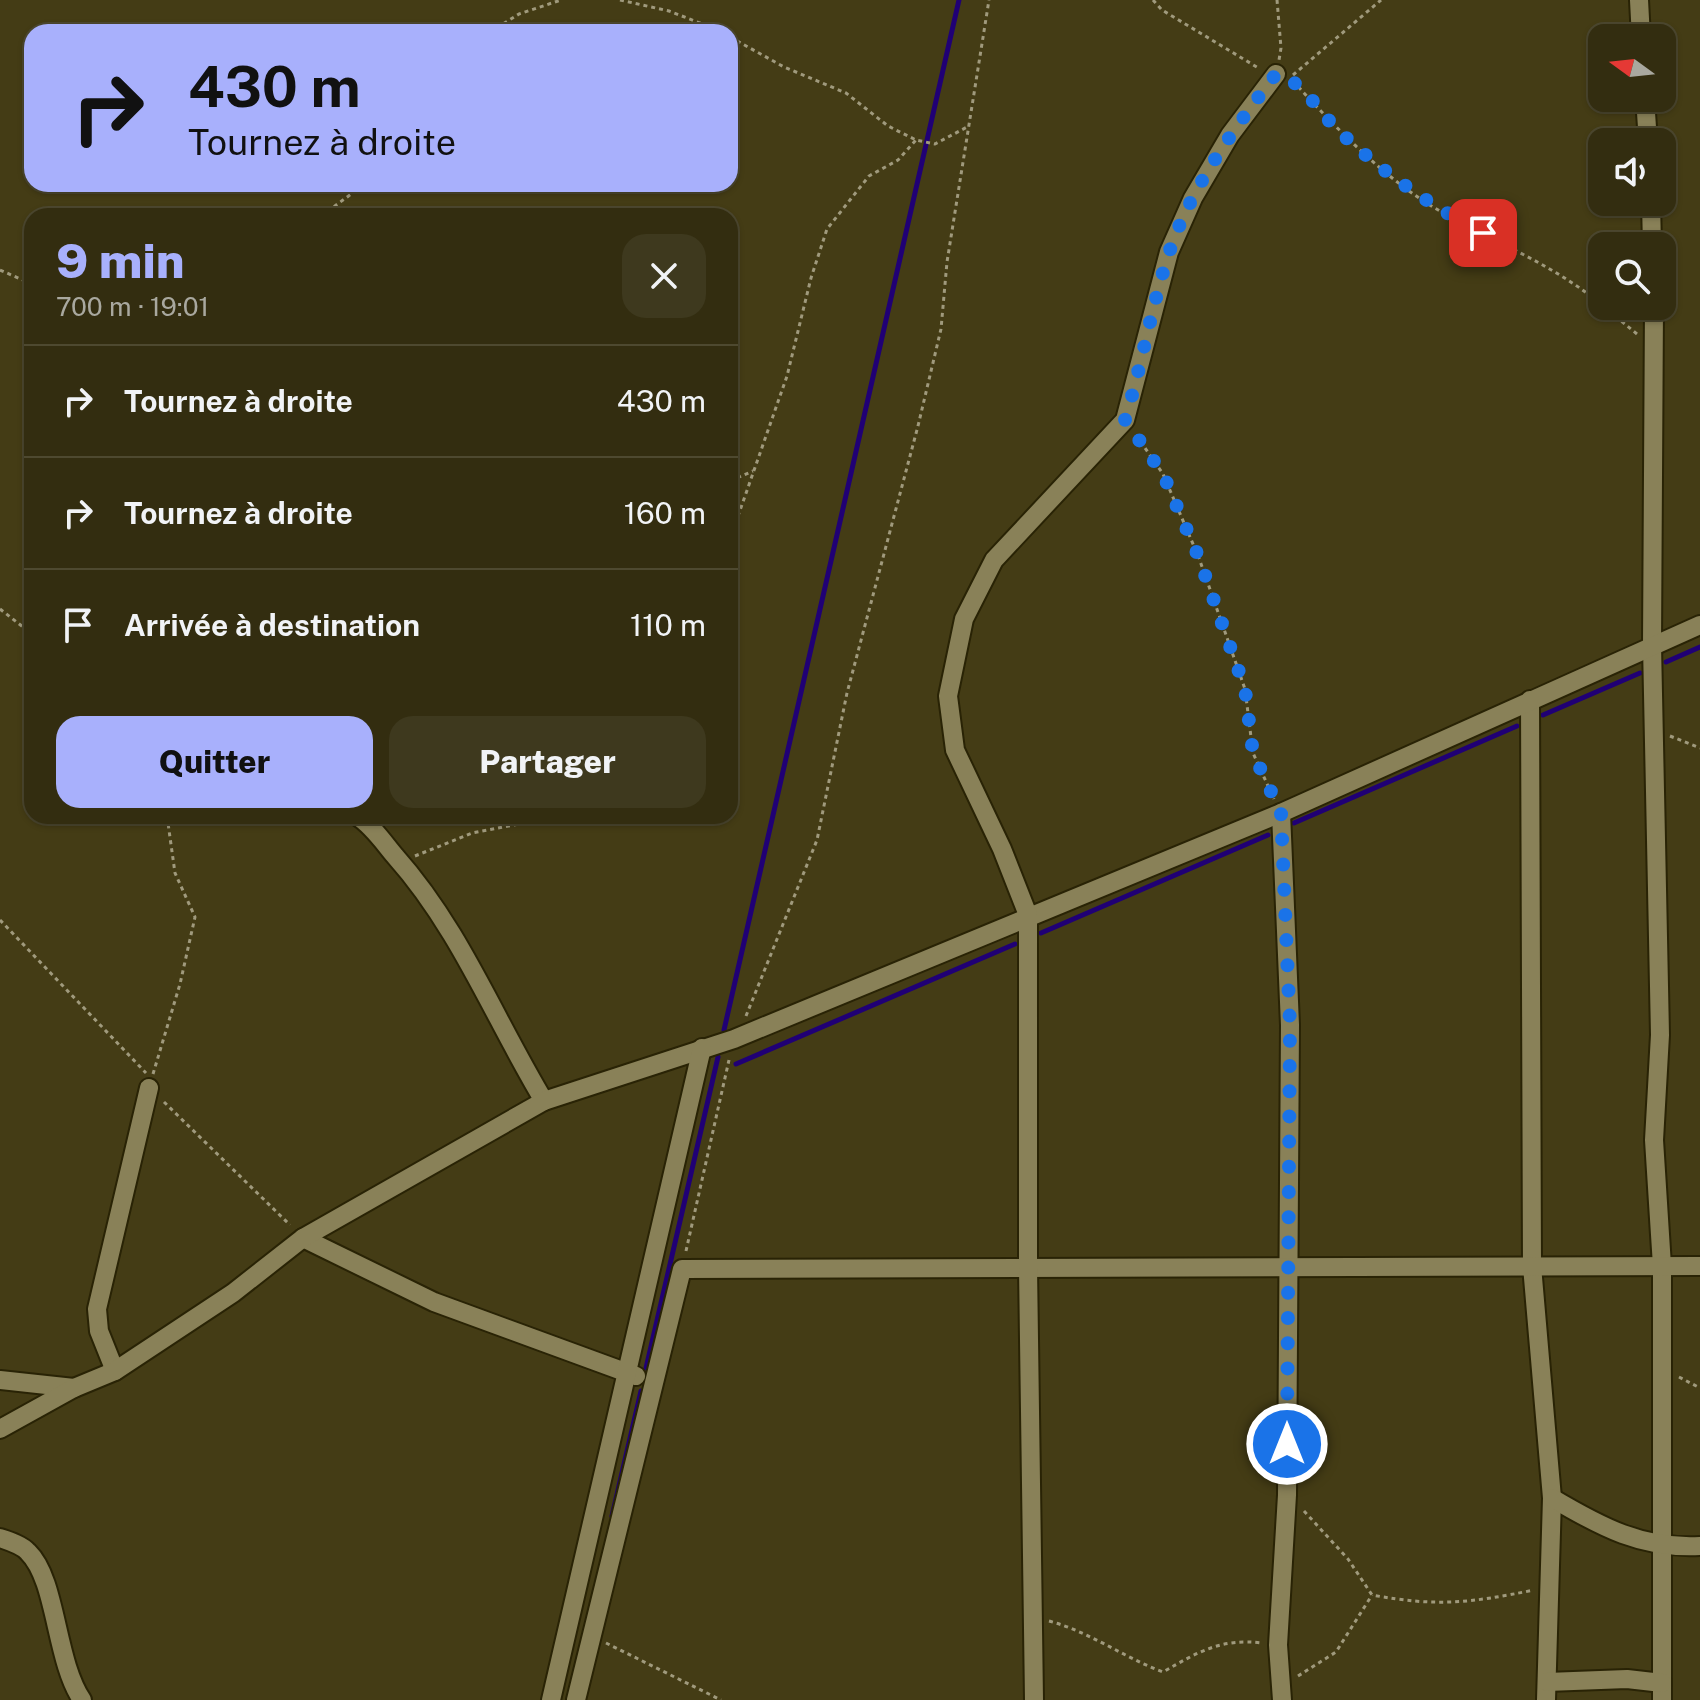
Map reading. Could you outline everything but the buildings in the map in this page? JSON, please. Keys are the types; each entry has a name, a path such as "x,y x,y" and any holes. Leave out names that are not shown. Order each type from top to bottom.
{"street":[{"path":"1639,0 1640,24"},
{"path":"1034,1700 1028,1267 1028,915 1002,849 955,750 948,696 964,619 994,560 1125,420 1169,252 1187,211 1230,135 1276,74"},
{"path":"1530,700 1532,1266 1552,1498 1547,1691 1627,1679 1662,1692 1665,1548 1662,1266 1654,1140 1660,1035 1652,645 1654,320"},
{"path":"0,1429 74,1388 115,1371 233,1293 303,1238 544,1101 734,1039 1281,813 1700,625"},
{"path":"1281,813 1290,1025 1287,1495 1278,1645 1282,1694"},
{"path":"365,824 400,861 454,935 480,979 507,1039 544,1101"},
{"path":"551,1700 702,1048"},
{"path":"115,1371 99,1331 97,1309 149,1088"},
{"path":"303,1238 434,1302 654,1382"},
{"path":"576,1700 682,1269 1700,1266"},
{"path":"0,1380 74,1388"},
{"path":"1552,1498 1598,1526 1665,1548 1700,1546"},
{"path":"0,1538 27,1550 41,1569 60,1650 82,1700"}],"path":[{"path":"503,24 519,14 561,0"},
{"path":"620,0 669,11 702,24"},
{"path":"734,1039 817,840 847,693 941,329 947,262 989,0"},
{"path":"1153,0 1162,10 1252,67 1276,74 1281,48 1277,0"},
{"path":"1381,0 1290,78 1340,132 1431,205 1535,261 1588,297"},
{"path":"738,41 784,67 846,93 876,118 916,140 935,144 970,125"},
{"path":"738,515 787,376 811,278 827,229 869,176 898,160 916,140"},
{"path":"332,208 354,192"},
{"path":"0,270 24,280"},
{"path":"1618,320 1655,352"},
{"path":"1125,420 1163,474 1199,558 1245,689 1253,753 1281,813"},
{"path":"738,478 753,471"},
{"path":"0,609 24,628"},
{"path":"1656,730 1700,748"},
{"path":"0,920 151,1079 180,984 195,917 175,873 168,824"},
{"path":"400,861 472,833 519,824"},
{"path":"682,1269 729,1061"},
{"path":"149,1088 303,1238"},
{"path":"1663,1374 1689,1379 1700,1388"},
{"path":"1287,1495 1324,1530 1372,1595 1409,1602 1465,1604 1550,1586"},
{"path":"1282,1694 1336,1652 1372,1595"},
{"path":"1033,1609 1050,1621 1077,1628 1124,1658 1163,1672 1197,1652 1236,1640 1278,1645"},
{"path":"590,1635 721,1700"}],"waterway":[{"path":"724,1030 959,0"},
{"path":"1666,662 1700,647"},
{"path":"1543,715 1640,673"},
{"path":"1294,823 1517,726"},
{"path":"1041,933 1268,835"},
{"path":"736,1064 1015,944"},
{"path":"646,1368 718,1057"},
{"path":"612,1516 641,1391"}],"route":[{"path":"1287,1444 1290,1025 1281,813 1253,753 1245,689 1199,558 1163,474 1125,420 1139,377 1169,252 1193,198 1230,135 1276,74 1290,78 1340,132 1431,205 1483,233"}]}
